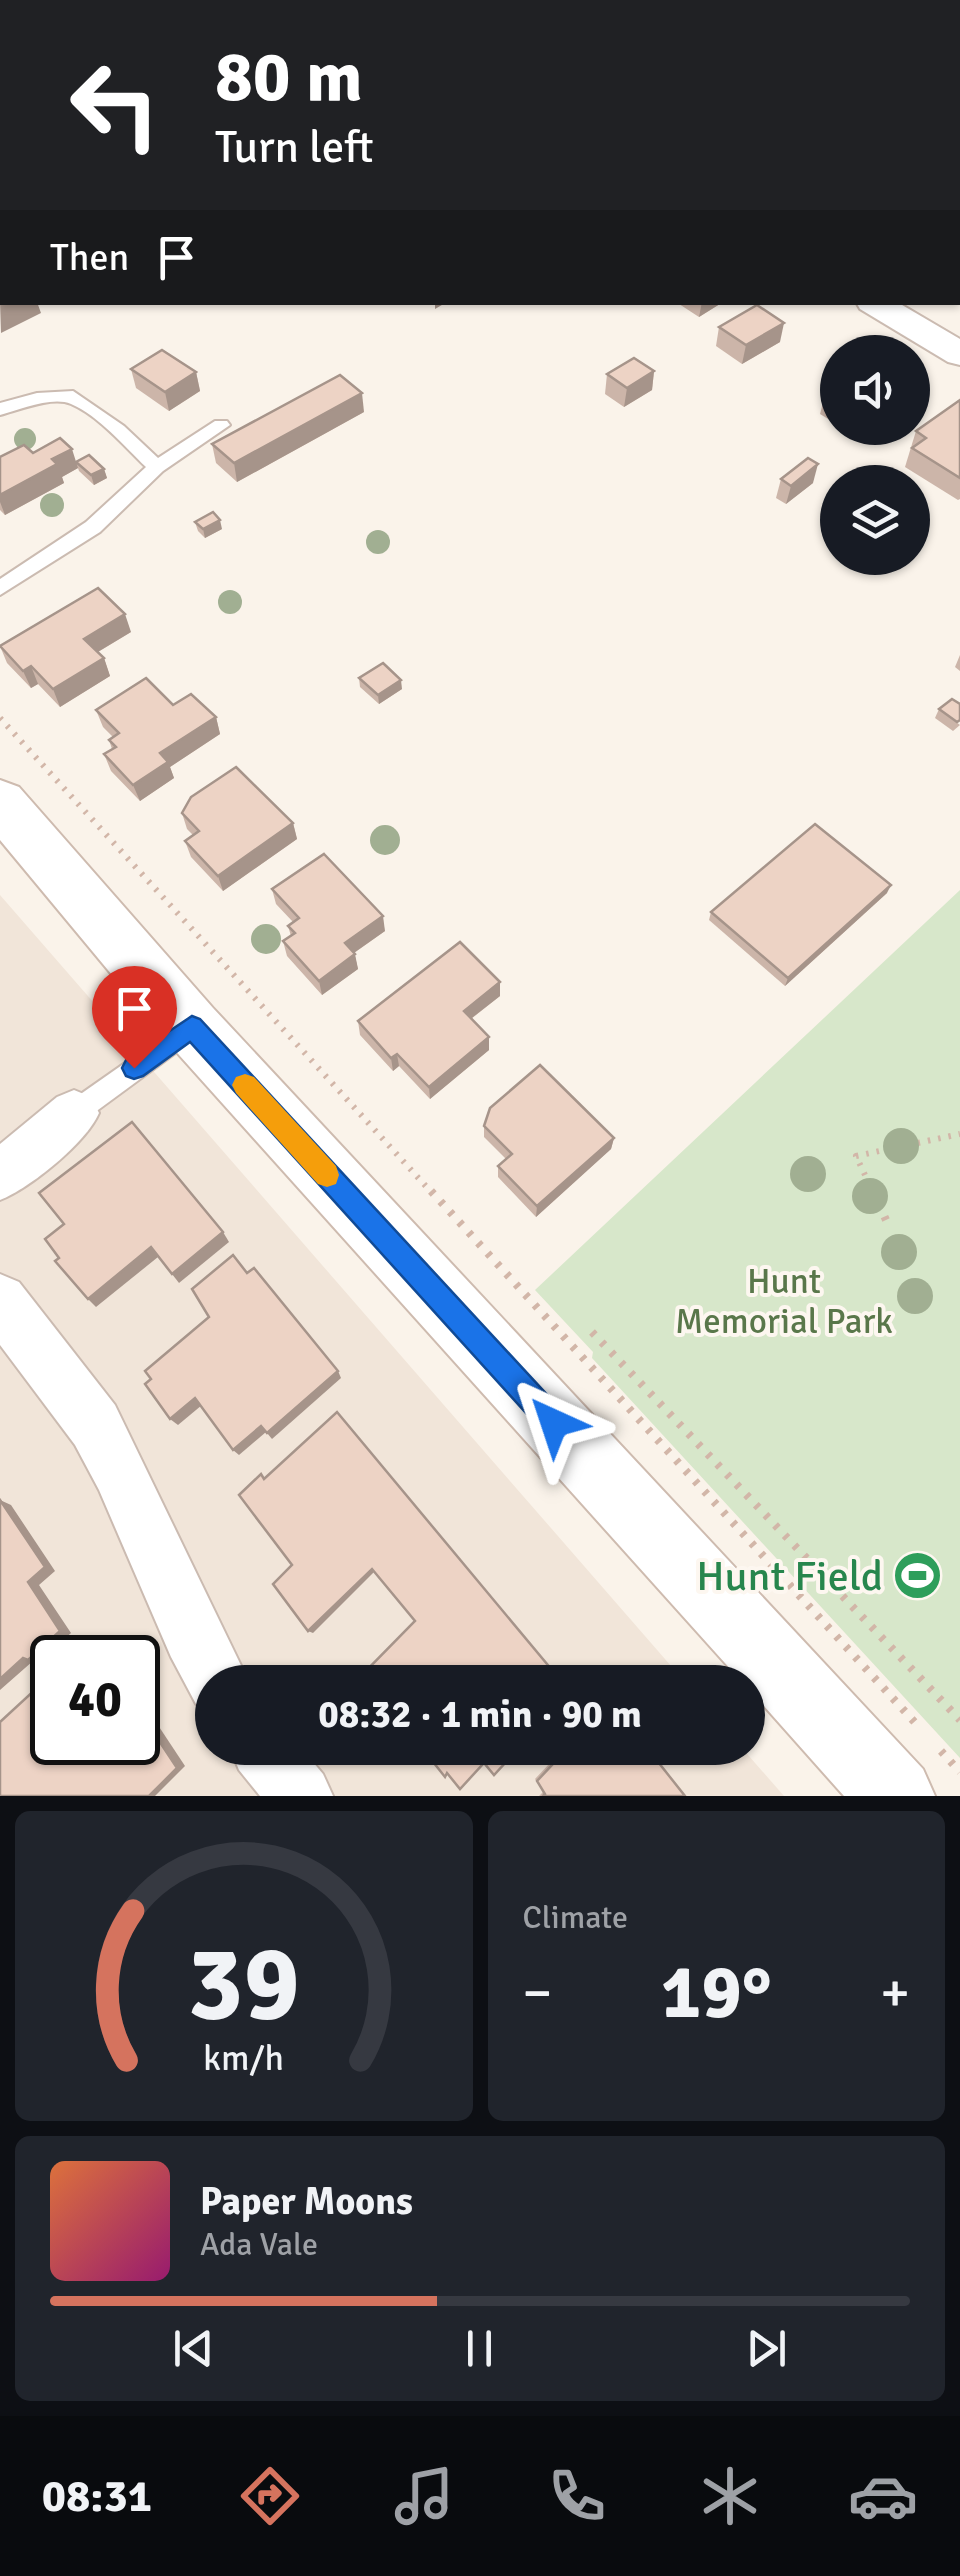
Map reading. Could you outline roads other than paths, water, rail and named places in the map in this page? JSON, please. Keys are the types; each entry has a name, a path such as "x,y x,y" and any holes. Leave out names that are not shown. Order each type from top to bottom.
{"street":[{"path":"877,305 960,354"},
{"path":"0,802 192,1027 896,1796"},
{"path":"0,1176 74,1113"},
{"path":"0,1301 94,1425 119,1470 208,1665"},
{"path":"276,1765 302,1796"}],"lane":[{"path":"0,409 37,399 73,397 118,430 157,466"},
{"path":"0,588 93,526 157,466 221,425"},
{"path":"74,1113 192,1027"}],"place":[{"name":"Hunt Field","path":"918,1576"}],"park label":[{"name":"Hunt Memorial Park","path":"784,1301"}]}
